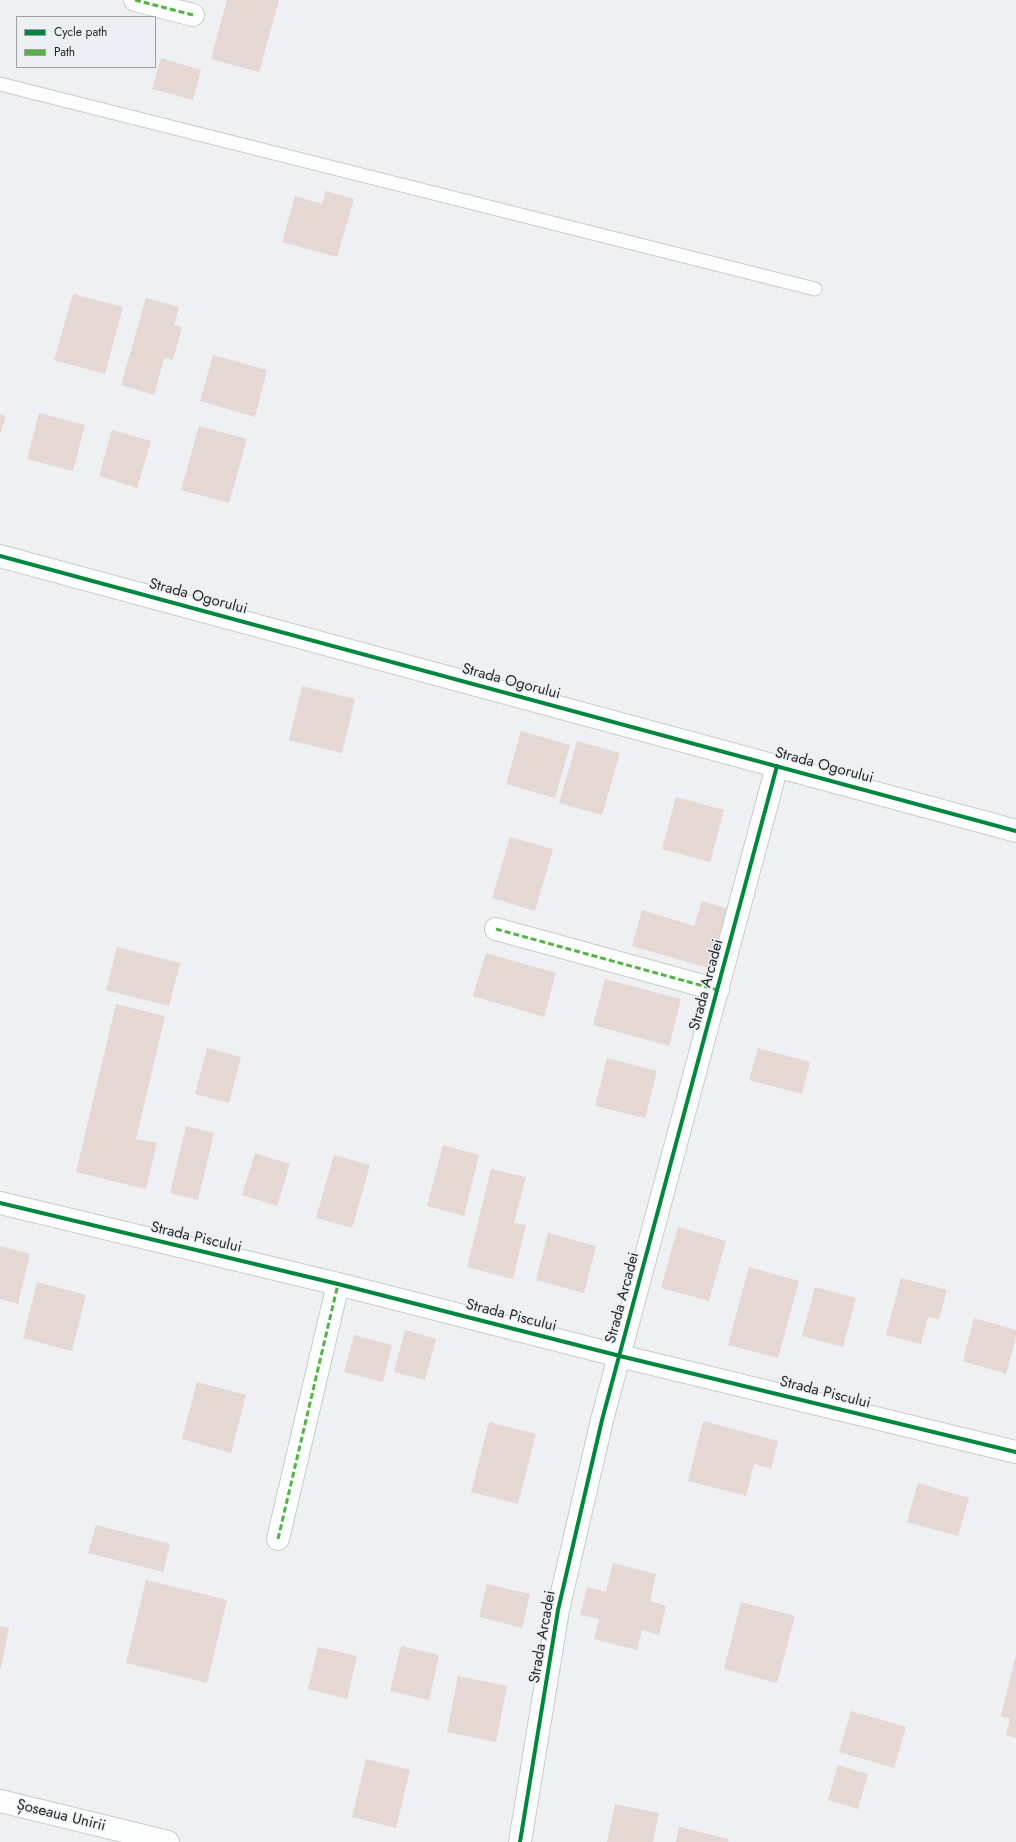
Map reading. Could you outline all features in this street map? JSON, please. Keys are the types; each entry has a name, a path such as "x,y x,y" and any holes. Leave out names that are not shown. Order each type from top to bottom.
{"street":[{"path":"135,0 193,15"},
{"name":"Strada Ogorului","path":"0,556 1016,831"},
{"name":"Strada Arcadei","path":"520,1842 558,1610 602,1420 778,766"},
{"path":"496,929 718,990"},
{"name":"Strada Piscului","path":"0,1204 338,1284 620,1356 1016,1452"},
{"path":"278,1539 338,1284"},
{"name":"Șoseaua Unirii","path":"0,1801 168,1842"}],"lane":[{"path":"0,84 815,289"}],"building":[{"path":"227,0 279,0 259,72 211,59"},
{"path":"161,58 201,70 193,100 152,89"},
{"path":"326,191 354,199 337,257 282,242 295,196 322,204"},
{"path":"73,294 123,307 105,374 54,360"},
{"path":"146,298 179,307 174,325 182,327 173,360 164,358 154,395 121,385"},
{"path":"213,355 267,370 255,417 200,401"},
{"path":"39,413 85,425 73,471 27,459"},
{"path":"0,414 6,416 0,434"},
{"path":"199,426 247,439 229,503 181,490"},
{"path":"112,430 151,441 137,488 99,476"},
{"path":"302,686 355,699 342,753 289,740"},
{"path":"521,731 570,745 555,798 506,784"},
{"path":"577,741 620,753 602,815 559,803"},
{"path":"676,797 724,810 710,862 662,849"},
{"path":"510,837 553,849 535,911 492,898"},
{"path":"702,901 729,909 712,969 632,946 642,910 694,926"},
{"path":"117,947 180,963 169,1006 106,990"},
{"path":"486,953 556,973 544,1017 473,996"},
{"path":"605,979 681,999 669,1046 593,1025"},
{"path":"116,1004 165,1016 136,1139 157,1143 146,1189 76,1172"},
{"path":"207,1048 241,1057 229,1103 195,1094"},
{"path":"758,1048 810,1062 802,1094 749,1080"},
{"path":"607,1058 657,1071 645,1118 595,1106"},
{"path":"186,1126 214,1133 198,1200 170,1193"},
{"path":"443,1145 479,1155 464,1216 427,1206"},
{"path":"255,1153 290,1164 277,1206 242,1195"},
{"path":"334,1155 370,1165 352,1228 316,1218"},
{"path":"491,1169 526,1177 514,1223 526,1225 513,1279 467,1267"},
{"path":"678,1227 726,1241 709,1301 661,1288"},
{"path":"548,1233 596,1246 584,1293 536,1280"},
{"path":"0,1246 30,1254 18,1304 0,1299"},
{"path":"749,1267 799,1281 778,1358 728,1345"},
{"path":"901,1278 947,1290 939,1319 928,1317 921,1344 886,1335"},
{"path":"37,1282 86,1295 72,1351 23,1338"},
{"path":"815,1287 856,1298 843,1347 802,1336"},
{"path":"974,1318 1016,1330 1016,1337 1006,1374 963,1361"},
{"path":"405,1330 436,1339 425,1380 394,1372"},
{"path":"354,1335 392,1345 383,1382 344,1372"},
{"path":"197,1382 246,1395 231,1453 182,1439"},
{"path":"703,1421 778,1441 771,1469 754,1464 746,1496 688,1481"},
{"path":"489,1422 536,1434 518,1504 471,1492"},
{"path":"918,1483 969,1498 958,1536 907,1522"},
{"path":"96,1525 170,1544 163,1572 88,1553"},
{"path":"613,1563 656,1574 650,1601 666,1606 659,1635 642,1630 637,1650 594,1639 599,1619 580,1615 587,1587 606,1592"},
{"path":"146,1580 227,1600 207,1683 126,1663"},
{"path":"487,1584 530,1594 522,1628 479,1617"},
{"path":"741,1602 795,1616 777,1683 724,1669"},
{"path":"0,1626 9,1628 1,1668 0,1668"},
{"path":"401,1646 439,1655 429,1700 390,1691"},
{"path":"318,1647 357,1656 347,1699 308,1689"},
{"path":"1015,1658 1016,1738 1006,1735 1010,1718 1001,1716"},
{"path":"458,1676 507,1686 496,1742 447,1732"},
{"path":"851,1711 906,1727 894,1768 839,1752"},
{"path":"366,1759 410,1770 396,1828 352,1817"},
{"path":"838,1765 868,1774 858,1809 828,1800"},
{"path":"615,1804 659,1813 653,1842 607,1842"},
{"path":"679,1827 729,1839 728,1842 676,1842"}],"marked path":[{"path":"135,0 193,15"},
{"path":"496,929 718,990"},
{"path":"278,1539 338,1284"}],"cycle path":[{"path":"0,556 1016,831"},
{"path":"520,1842 558,1610 602,1420 777,766"},
{"path":"0,1203 338,1284 620,1356 1016,1452"}]}
